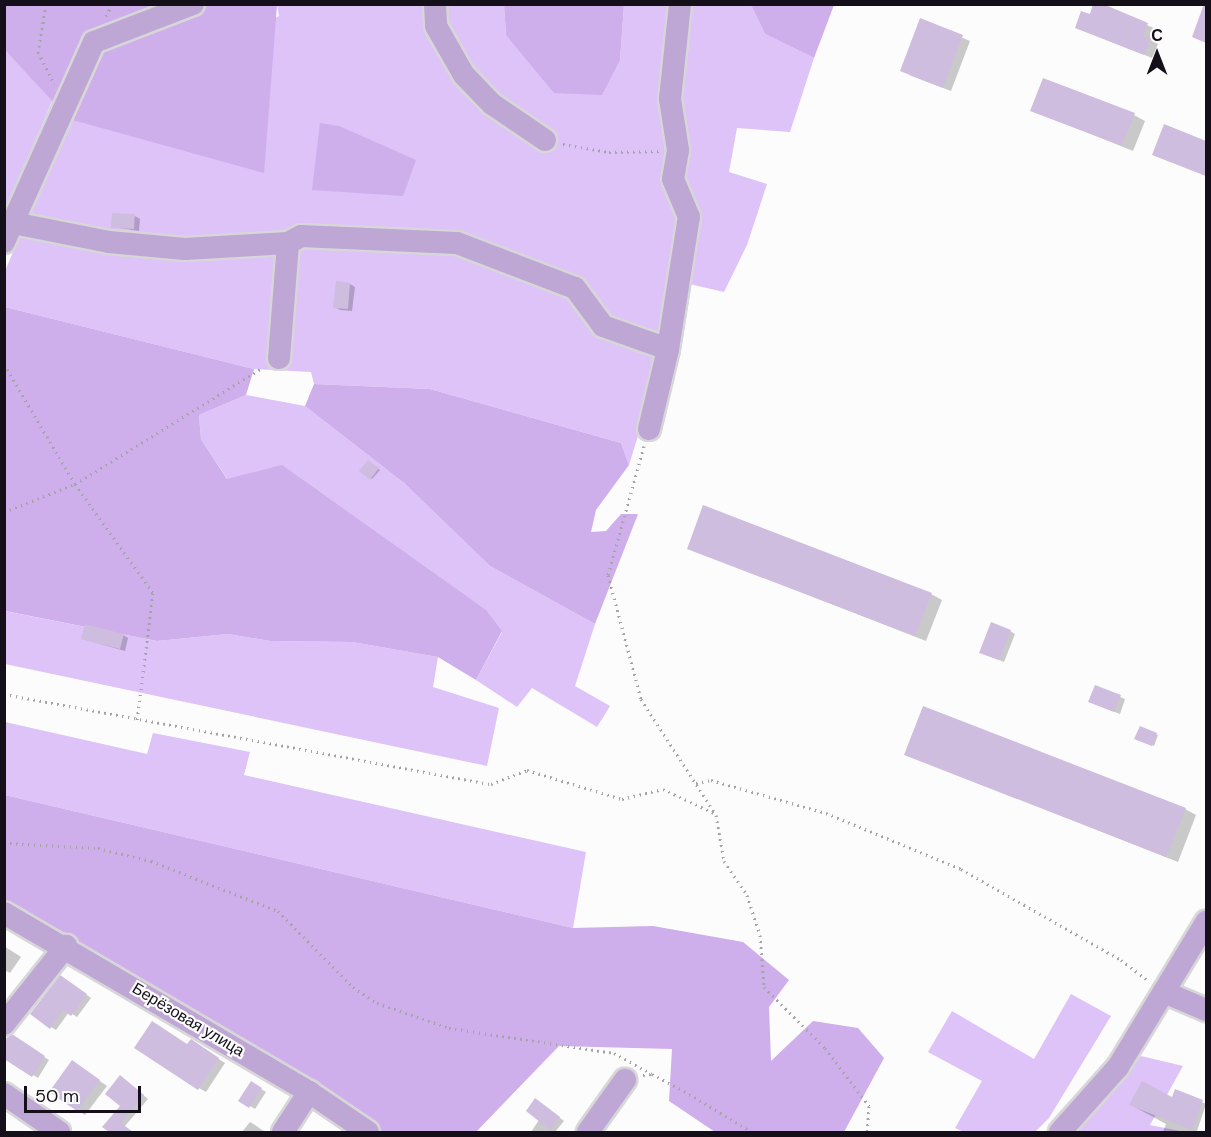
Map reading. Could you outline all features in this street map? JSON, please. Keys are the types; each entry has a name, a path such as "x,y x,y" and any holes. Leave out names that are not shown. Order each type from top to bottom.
{"street":[{"path":"193,4 94,42 9,232 185,249 288,243 302,236 457,243 574,288 603,326 668,349"},
{"path":"435,4 436,26 464,75 492,104 545,140"},
{"path":"649,429 668,349 689,216 673,179 678,150 670,99 680,4"},
{"path":"279,358 288,243"},
{"name":"Берёзовая улица","path":"4,913 66,946 309,1092 368,1132"},
{"path":"1060,1132 1118,1067 1206,922"},
{"path":"4,1024 66,946"},
{"path":"1164,992 1206,1010"},
{"path":"588,1132 625,1080"},
{"path":"283,1132 309,1092"},
{"path":"4,1094 59,1132"}],"path":[{"path":"46,4 38,52 64,105"},
{"path":"545,140 609,152 678,150"},
{"path":"4,512 75,484 279,358"},
{"path":"4,364 75,484 153,593 137,721"},
{"path":"649,429 609,575 641,699 716,815 724,861 747,895 760,935 764,987 825,1048 869,1106 867,1132"},
{"path":"4,694 137,721 491,784 526,770 622,799 663,789 716,815"},
{"path":"696,783 711,780 826,813 961,869 1121,960 1164,992"},
{"path":"4,843 98,848 151,861 278,911 352,987 377,1003 449,1028 614,1053 752,1132"},
{"path":"625,1080 652,1074"}],"shaded area":[{"path":"4,5 277,5 264,173 69,119 5,50"},
{"path":"277,5 504,5 506,35 620,60 624,5 751,5 765,34 814,58 790,132 737,128 729,172 767,184 747,245 724,292 685,283 629,465 621,443 430,389 314,384 311,372 254,369 5,307 5,271 69,119 279,16"},
{"path":"504,5 624,5 620,60 602,95 554,93 506,35"},
{"path":"751,5 834,5 814,58 765,34"},
{"path":"5,50 53,99 5,212"},
{"path":"320,123 339,126 416,160 403,196 312,190"},
{"path":"5,307 254,369 246,395 199,415 201,439 227,479 282,465 486,610 502,631 476,680 438,657 352,642 270,641 228,634 157,641 5,611"},
{"path":"314,384 430,389 621,443 629,465 596,510 591,532 606,531 621,514 638,514 595,624 490,566 404,483 305,406"},
{"path":"246,395 305,406 404,483 490,566 595,624 575,686 610,706 597,727 532,688 517,707 476,680 502,632 228,480 201,439 199,415"},
{"path":"4,611 157,641 228,634 270,641 352,642 438,657 433,687 499,708 487,766 5,664"},
{"path":"5,722 147,754 153,733 250,752 244,775 586,852 573,928 5,795"},
{"path":"5,795 573,928 653,926 743,942 789,980 769,1007 771,1061 813,1021 858,1028 884,1058 844,1132 715,1132 669,1101 672,1049 559,1046 476,1132 382,1132 5,915"},
{"path":"1071,994 1111,1016 1049,1118 1035,1132 964,1132 955,1128 982,1081 928,1052 952,1011 1034,1059"},
{"path":"1141,1056 1183,1066 1150,1125 1185,1132 1073,1132 1092,1110 1098,1110"}],"building":[{"path":"1093,4 1103,4 1148,23 1143,36 1150,38 1144,55 1075,28 1081,11 1090,14"},
{"path":"1204,4 1206,4 1206,43 1192,37"},
{"path":"920,18 963,35 943,88 900,71"},
{"path":"1043,78 1135,113 1122,146 1030,111"},
{"path":"1164,124 1206,141 1206,176 1152,155"},
{"path":"112,213 135,214 134,229 111,228"},
{"path":"336,281 350,283 348,309 333,308"},
{"path":"368,460 379,468 370,480 359,471"},
{"path":"703,505 932,593 915,636 687,549"},
{"path":"991,622 1011,630 999,660 979,653"},
{"path":"85,624 124,634 120,649 81,639"},
{"path":"1095,685 1121,695 1114,712 1088,702"},
{"path":"923,706 1186,808 1166,857 904,755"},
{"path":"1140,726 1157,733 1152,746 1134,739"},
{"path":"60,975 87,994 71,1016 63,1010 50,1029 30,1014"},
{"path":"152,1021 187,1044 191,1039 219,1058 198,1090 134,1048"},
{"path":"12,1034 45,1056 32,1077 4,1059 4,1040"},
{"path":"72,1060 100,1080 77,1111 49,1092"},
{"path":"120,1075 144,1095 121,1123 133,1132 109,1132 102,1127 120,1106 105,1094"},
{"path":"251,1081 262,1088 249,1108 238,1101"},
{"path":"1142,1081 1172,1097 1175,1089 1203,1100 1192,1130 1129,1105"},
{"path":"535,1098 560,1117 550,1130 526,1111"}]}
